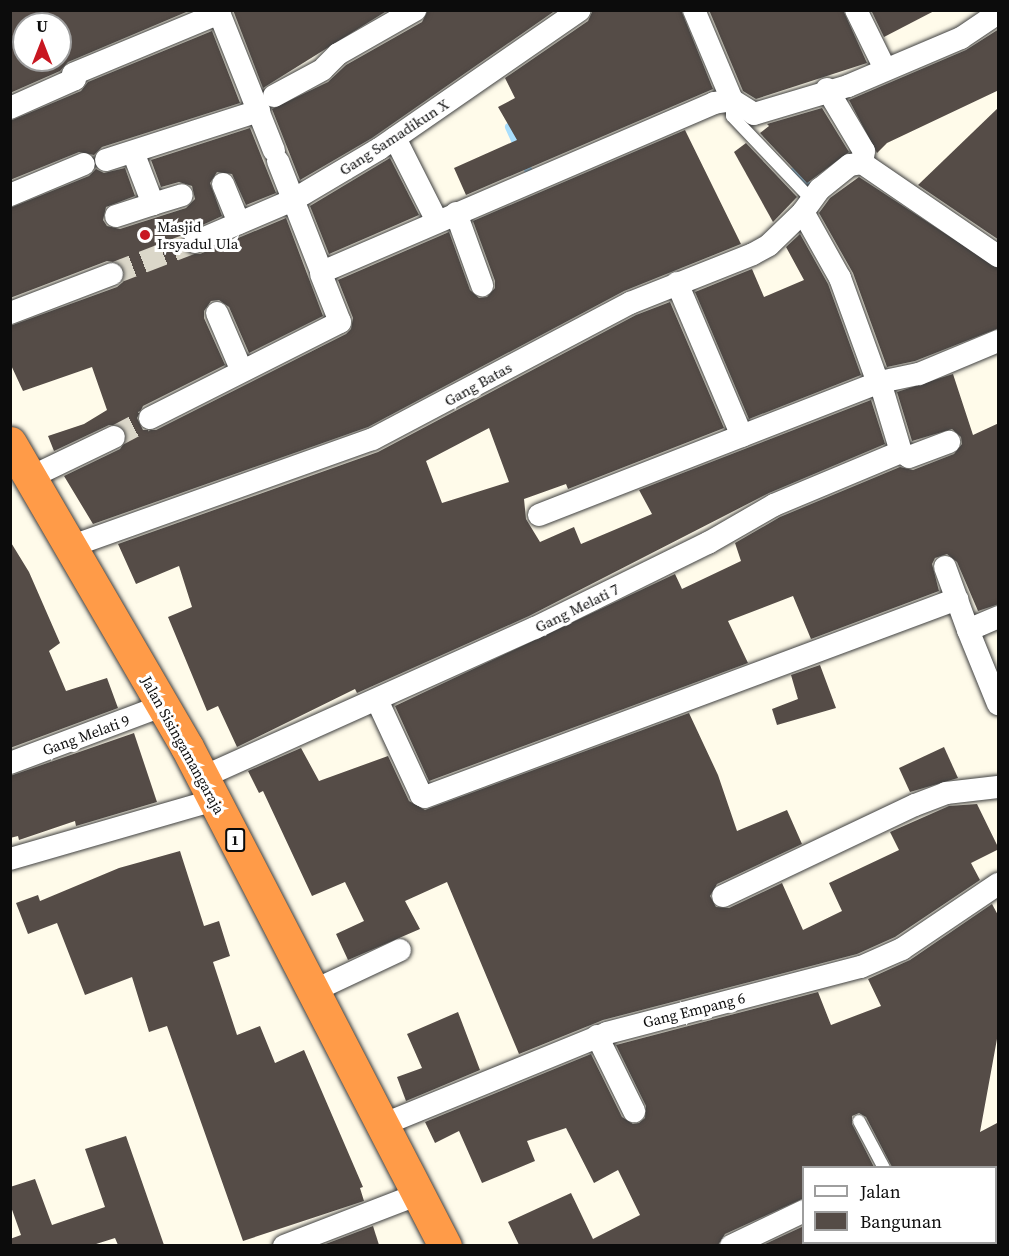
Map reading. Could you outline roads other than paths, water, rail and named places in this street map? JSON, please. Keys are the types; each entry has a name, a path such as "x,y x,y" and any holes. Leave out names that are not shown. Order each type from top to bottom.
{"highway":[{"name":"Jalan Sisingamangaraja","path":"10,442 72,546 208,788 445,1245"}],"street":[{"path":"10,195 95,162 133,152 262,103 323,68 338,54 415,10"},
{"name":"Gang Samadikun X","path":"195,242 293,200 395,138 580,10"},
{"path":"694,10 738,112"},
{"path":"856,10 885,69"},
{"path":"10,108 75,79 73,74 213,13 220,15 262,103 276,156 340,322 241,369 150,418"},
{"path":"321,271 668,122 738,112 754,114 827,89 848,86 961,38 999,14"},
{"path":"827,89 864,152 856,164 999,256"},
{"path":"395,138 447,217 482,285"},
{"path":"133,152 153,204"},
{"name":"Gang Batas","path":"72,546 373,439 610,313 677,283 753,254 856,164"},
{"path":"223,184 239,223"},
{"path":"116,216 182,195"},
{"path":"807,206 840,278 879,382 901,453"},
{"path":"10,313 112,274"},
{"path":"677,283 742,436"},
{"path":"217,313 241,369"},
{"path":"539,515 879,382 919,374 999,341"},
{"path":"31,477 114,437"},
{"name":"Gang Melati 7","path":"10,859 208,788 377,700 536,628 708,543 774,505 901,453 909,457 949,442"},
{"path":"945,567 998,703"},
{"path":"377,700 421,795 425,797 957,599"},
{"path":"968,630 999,617"},
{"name":"Gang Melati 9","path":"10,763 162,706"},
{"path":"723,896 915,805 946,793 999,787"},
{"name":"Gang Empang 6","path":"382,1125 597,1036 853,970 902,949 999,884"},
{"path":"313,991 400,950"},
{"path":"597,1036 634,1111"},
{"path":"284,1245 419,1194"},
{"path":"731,1245 802,1212"}],"lane":[{"path":"738,112 807,206"},
{"path":"859,1121 883,1166"}],"waterway":[{"path":"509,127 530,174"},
{"path":"793,172 810,188"}],"tunnel":[{"path":"112,274 195,242"},
{"path":"114,437 150,418"}],"place":[{"name":"Masjid Irsyadul Ula","path":"145,235"}]}
